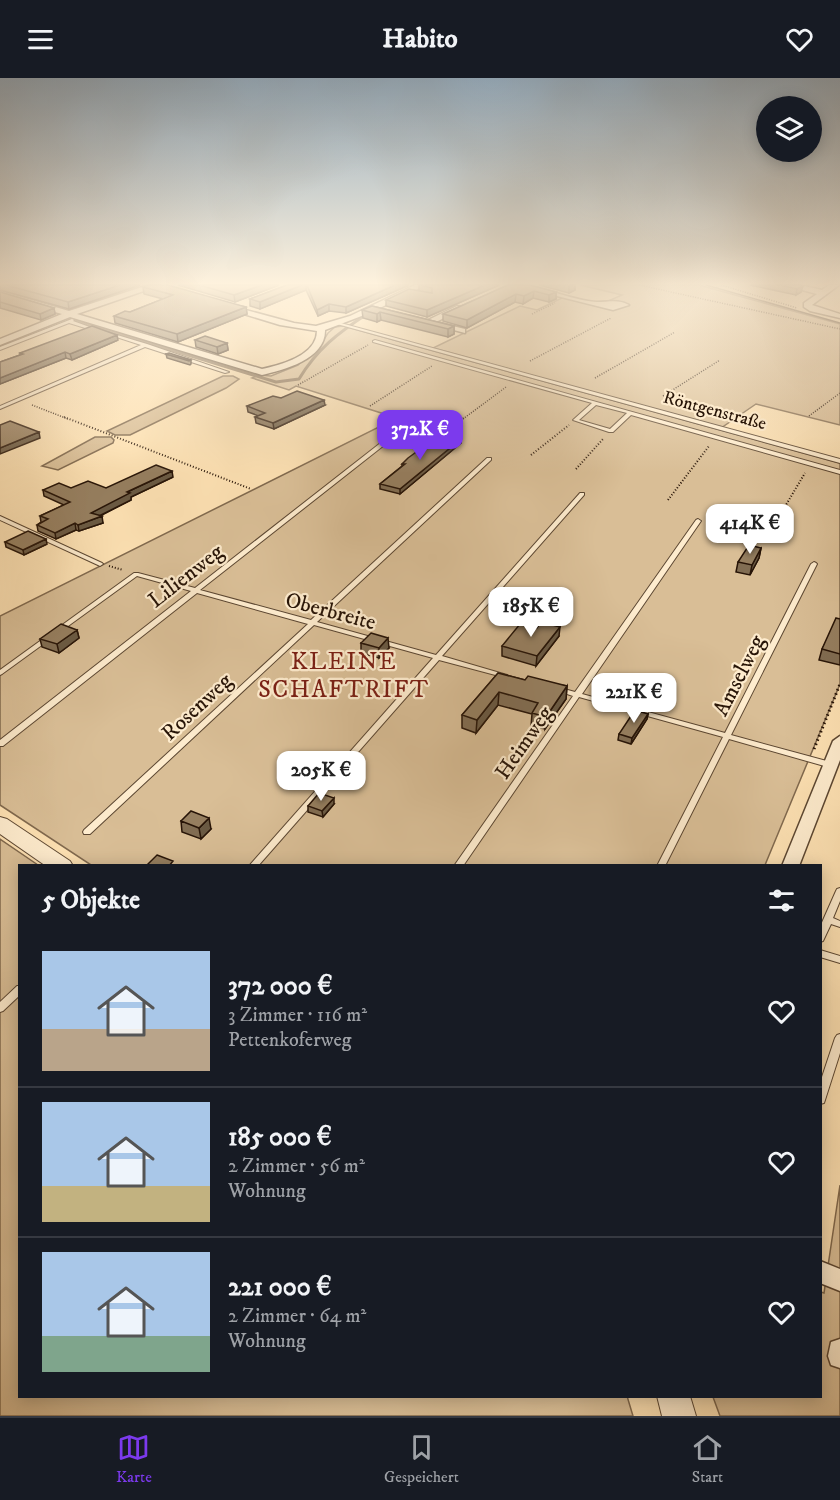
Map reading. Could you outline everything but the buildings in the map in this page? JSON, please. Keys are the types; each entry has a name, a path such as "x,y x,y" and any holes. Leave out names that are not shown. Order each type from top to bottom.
{"street":[{"path":"173,347 262,372 281,369 295,362 313,347"},
{"path":"791,864 840,741"},
{"path":"0,824 59,864"},
{"path":"822,1273 840,1280"},
{"path":"840,1351 840,1356"},
{"path":"674,1398 679,1416"}],"lane":[{"path":"0,408 139,347"},
{"path":"152,347 227,372"},
{"path":"396,347 840,472"},
{"name":"Röntgenstraße","path":"425,347 840,462"},
{"path":"575,420 595,403"},
{"path":"575,420 611,431 630,413"},
{"name":"Lilienweg","path":"0,744 394,435"},
{"name":"Rosenweg","path":"87,832 489,459"},
{"path":"255,864 582,494"},
{"path":"0,518 100,564"},
{"name":"Heimweg","path":"459,864 698,520"},
{"name":"Amselweg","path":"662,864 814,564"},
{"path":"0,673 136,574"},
{"name":"Oberbreite","path":"136,574 508,676"},
{"path":"549,687 831,765"},
{"path":"822,934 840,891"},
{"path":"828,920 840,924"},
{"path":"822,954 840,960"},
{"path":"0,1008 18,991"},
{"path":"822,1094 840,1038"}],"path":[{"path":"298,385 364,347"},
{"path":"530,361 555,347"},
{"path":"595,378 648,347"},
{"path":"663,396 720,360"},
{"path":"370,406 441,361"},
{"path":"446,431 514,381"},
{"path":"809,416 840,393"},
{"path":"19,400 251,489"},
{"path":"383,421 393,420 451,438"},
{"path":"531,455 575,420"},
{"path":"576,469 611,431"},
{"path":"668,500 716,437"},
{"path":"771,530 810,464"},
{"path":"100,564 136,574"},
{"path":"810,759 840,684"}],"shaded area":[{"path":"316,347 421,347 840,463 840,684 765,864 89,864 0,805 0,616 397,418 296,386 289,390 252,378 259,375 271,376 298,365"},
{"path":"840,347 840,425 756,404 721,428 433,348"},
{"path":"223,376 233,376 239,379 226,388 130,435 115,435 107,431"},
{"path":"95,437 111,437 114,440 113,443 58,470 42,466"},
{"path":"0,839 37,864 18,864 18,1398 628,1398 633,1416 0,1416"},
{"path":"840,1185 840,1416 720,1416 713,1398 822,1398 822,1292 824,1293"}],"waterway":[{"path":"163,347 276,382 299,379 324,347"}],"district":[{"name":"KLEINE SCHAFTRIFT","path":"344,675"}]}
